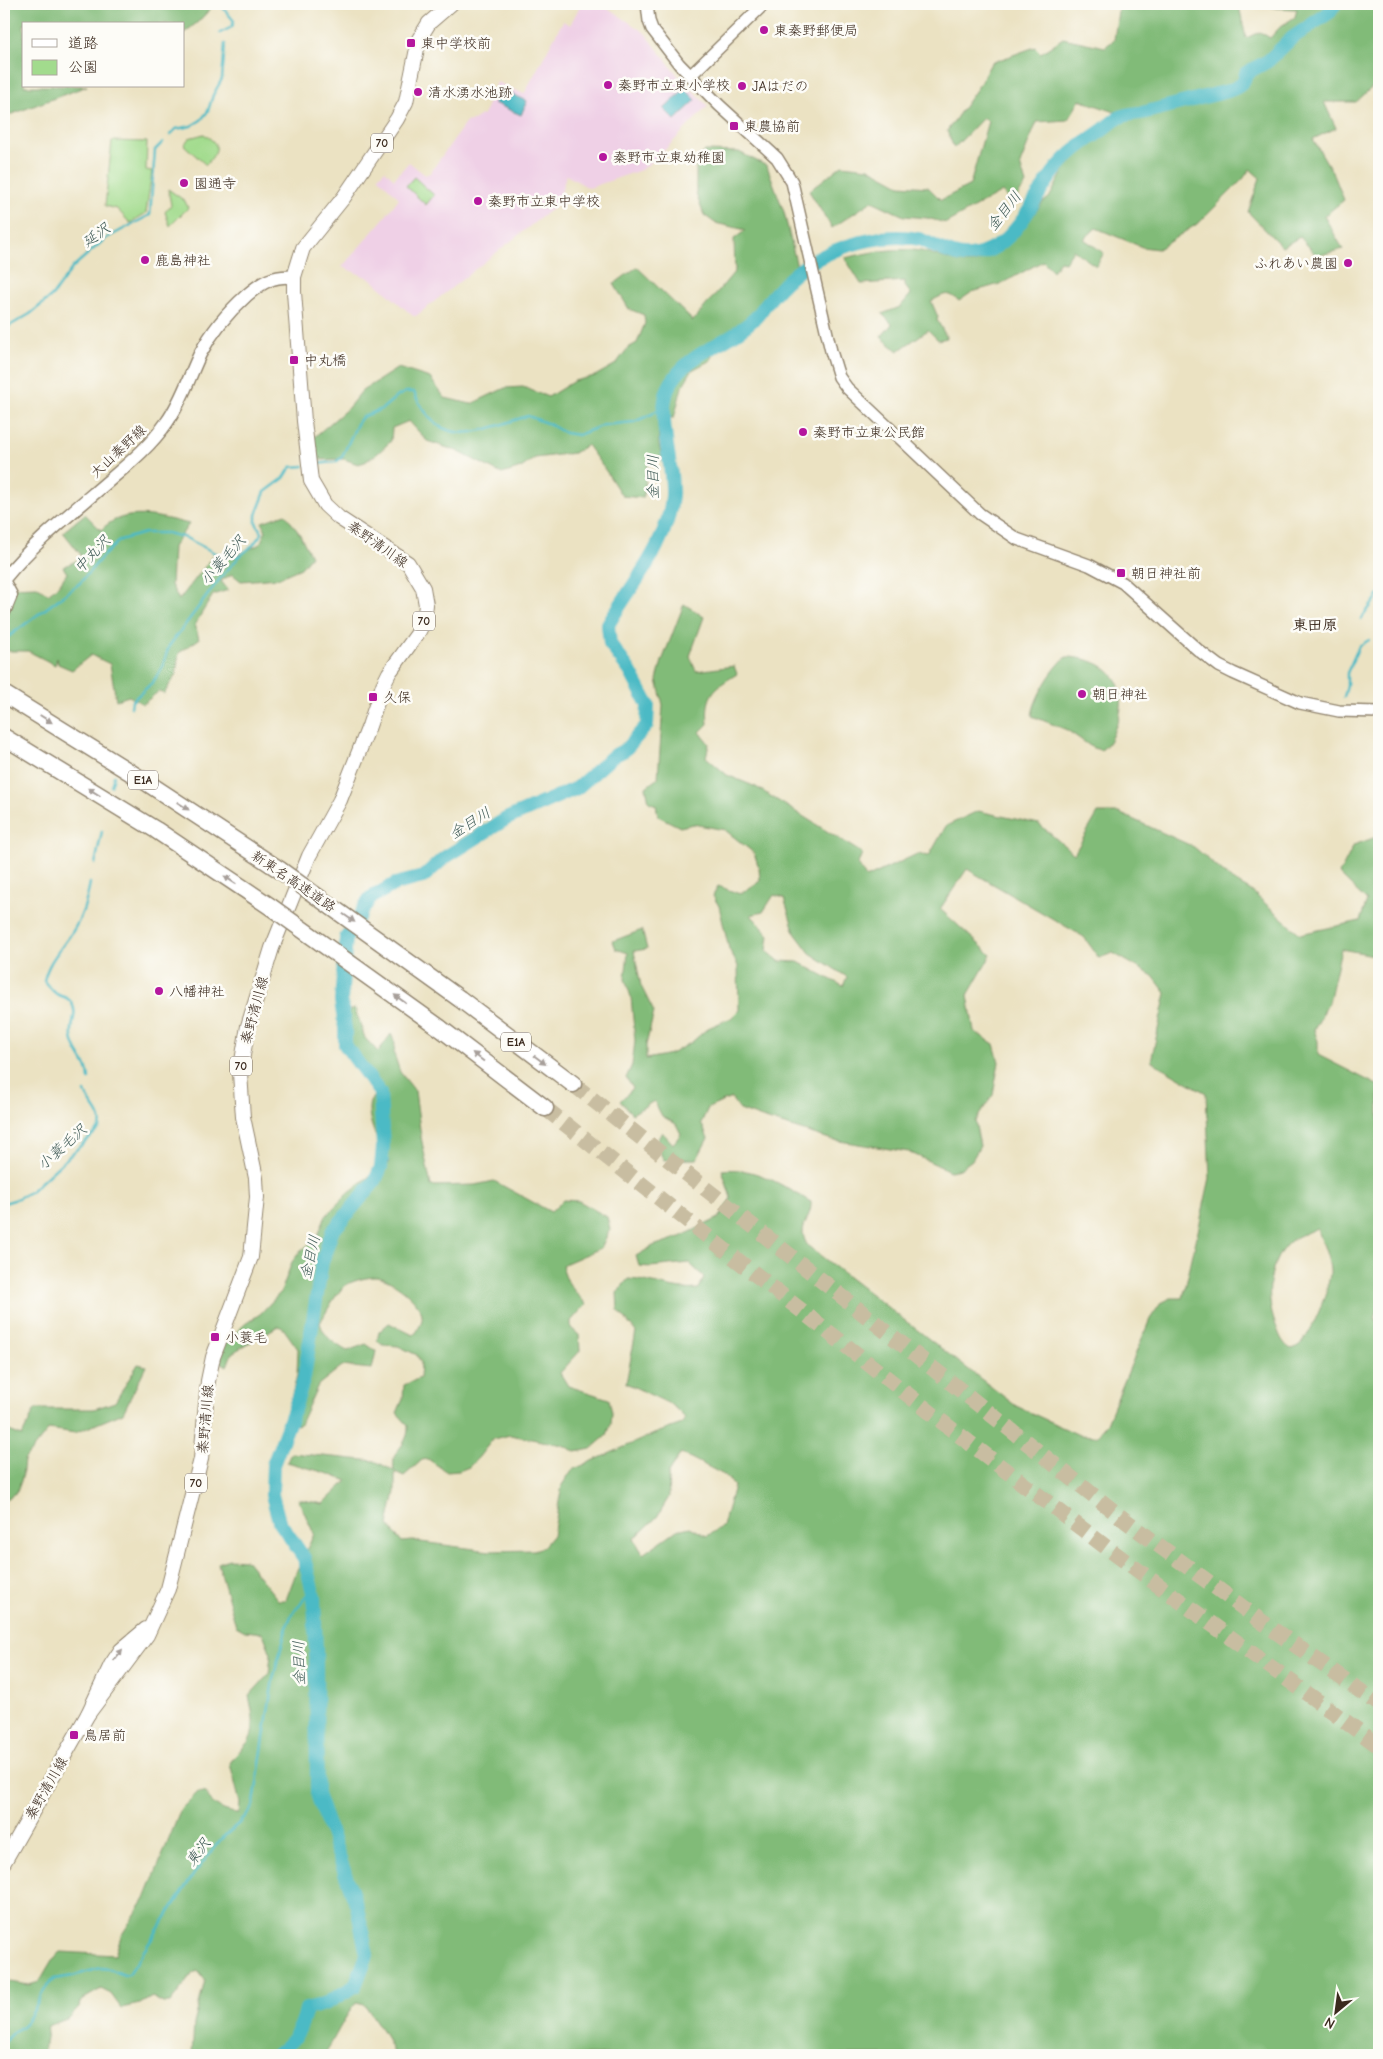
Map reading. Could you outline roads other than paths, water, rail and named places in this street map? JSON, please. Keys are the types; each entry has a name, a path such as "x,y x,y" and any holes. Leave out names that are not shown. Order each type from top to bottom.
{"highway":[{"name":"新東名高速道路","path":"4,694 149,784 280,870 460,999 573,1084"},
{"name":"E1A","path":"4,737 156,830 271,907 440,1028 545,1108"}],"main road":[{"name":"70","path":"294,276 298,260 306,244 344,197 398,119 406,102 419,39 436,15 451,4"},
{"name":"秦野清川線","path":"4,1862 88,1714 115,1657 154,1621 168,1589 176,1564 201,1459 208,1381 213,1357 251,1257 257,1197 256,1178 243,1117 240,1073 248,1026 288,904 309,856 340,800 370,726 380,690 389,673 418,633 424,620 426,604 423,588 415,572 399,556 338,518 325,505 314,488 307,452 294,276"},
{"name":"大山秦野線","path":"4,612 11,595 4,580 32,547 138,456 159,433 176,407 209,338 235,305 269,279 294,276"}],"street":[{"path":"648,4 648,20 652,29 690,76 776,158 792,182 831,350 840,377 847,388 986,518 1017,538 1090,565 1123,583 1198,650 1219,666 1300,703 1339,711 1379,712"},
{"path":"690,76 764,4"}],"water":[{"path":"500,89 527,101 521,115 494,103"},
{"path":"685,89 696,100 675,120 664,109"}],"waterway":[{"name":"延沢","path":"220,4 234,21 232,27 220,33"},
{"name":"金目川","path":"276,2055 296,2035 302,2024 306,2009 325,2004 355,1986 367,1955 357,1907 317,1794 314,1596 304,1558 279,1521 272,1495 273,1465 304,1378 322,1262 332,1232 375,1181 381,1167 383,1147 380,1093 345,1045 345,1028 341,1001 346,938 370,898 395,884 423,877 444,858 506,819 577,788 613,756 625,750 647,725 648,705 630,671 610,644 608,625 647,564 664,531 672,496 671,469 664,414 665,401 668,389 675,376 685,366 696,357 732,336 754,319 778,290 799,271 815,260 834,251 870,240 895,237 921,240 952,254 966,256 981,254 997,246 1023,220 1062,162 1115,120 1126,115 1146,112 1238,87 1244,80 1246,73 1268,61 1292,38 1330,12 1335,4"},
{"name":"延沢","path":"170,135 176,129 191,126 201,120 208,111 213,95 222,79 225,44"},
{"name":"延沢","path":"4,329 30,314 52,296 73,267 105,239 150,215 155,150 163,142"},
{"name":"小蓑毛沢","path":"315,464 336,462 342,457 362,417 382,409 396,397 406,392 414,392 422,407 438,425 450,431 462,433 488,429 528,416 565,433 578,435 604,425 634,422 652,414 663,405"},
{"name":"小蓑毛沢","path":"131,707 132,701 153,682 162,668 169,646 222,576 253,545 262,533 256,523 256,515 265,492 284,478 291,467 304,466"},
{"name":"中丸沢","path":"4,640 80,583 101,558 120,540 145,533 167,533 186,538 217,554 240,556"},
{"path":"1361,619 1379,595"},
{"path":"1344,697 1347,686 1347,673 1359,646 1369,640"},
{"name":"小蓑毛沢","path":"111,786 114,776"},
{"name":"小蓑毛沢","path":"95,864 102,831"},
{"name":"小蓑毛沢","path":"89,1079 86,1068 73,1042 73,1006 69,1000 55,993 44,981 52,961 73,931 82,914 90,883"},
{"name":"小蓑毛沢","path":"4,1203 30,1192 100,1128 100,1118 85,1092"},
{"name":"東沢","path":"4,2043 9,2036 26,2022 45,1989 54,1979 73,1976 100,1968 110,1969 124,1975 129,1974 194,1874 221,1839 246,1817 254,1803 273,1679 287,1626 291,1616 312,1588"}],"tunnel":[{"path":"573,1084 1126,1521 1261,1621 1379,1704"},
{"path":"545,1108 950,1428 1106,1547 1379,1746"}],"place":[{"name":"東秦野郵便局","path":"764,30"},
{"name":"東中学校前","path":"411,43"},
{"name":"秦野市立東小学校","path":"608,85"},
{"name":"JAはだの","path":"742,86"},
{"name":"清水湧水池跡","path":"418,92"},
{"name":"東農協前","path":"734,126"},
{"name":"秦野市立東幼稚園","path":"603,157"},
{"name":"園通寺","path":"184,183"},
{"name":"秦野市立東中学校","path":"478,201"},
{"name":"鹿島神社","path":"145,260"},
{"name":"ふれあい農園","path":"1348,263"},
{"name":"中丸橋","path":"294,360"},
{"name":"秦野市立東公民館","path":"803,432"},
{"name":"朝日神社前","path":"1121,573"},
{"name":"朝日神社","path":"1082,694"},
{"name":"久保","path":"373,697"},
{"name":"八幡神社","path":"159,991"},
{"name":"小蓑毛","path":"215,1337"},
{"name":"鳥居前","path":"74,1735"}],"district":[{"name":"東田原","path":"1315,625"}]}
